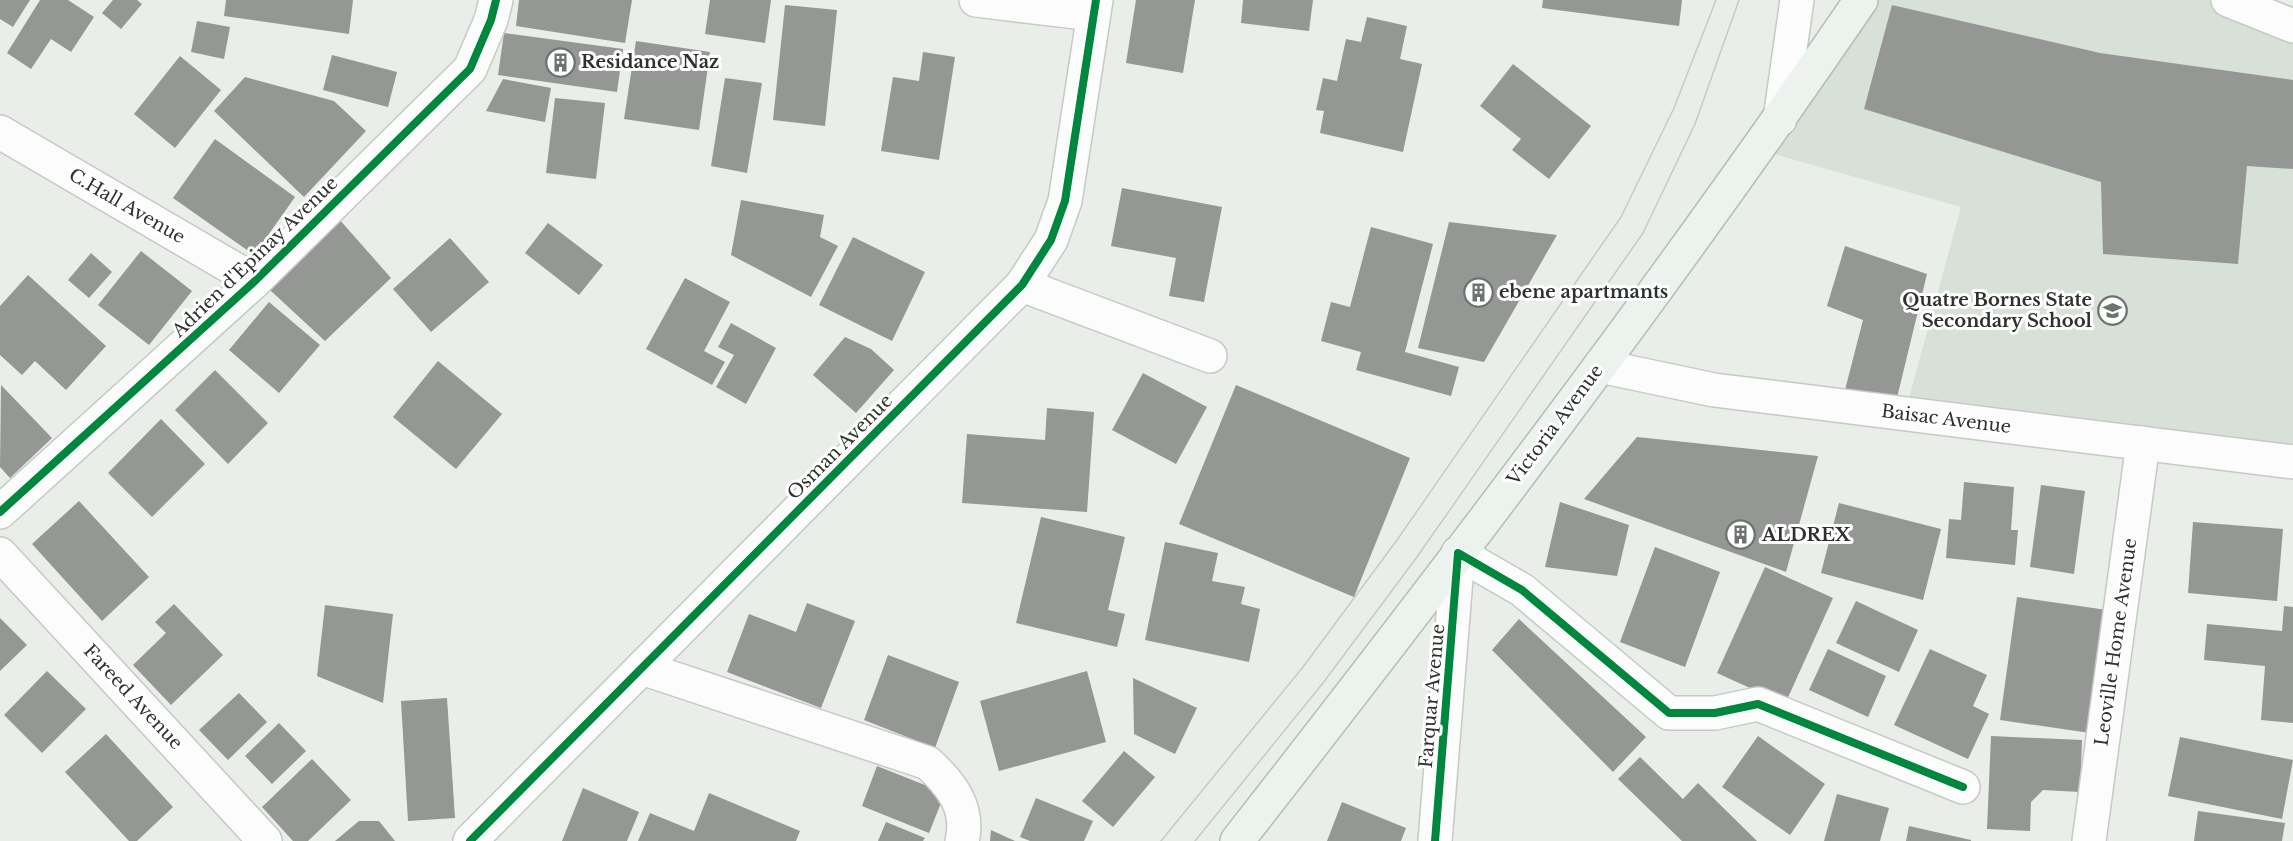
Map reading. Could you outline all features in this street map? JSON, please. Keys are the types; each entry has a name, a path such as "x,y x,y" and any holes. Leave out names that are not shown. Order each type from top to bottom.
{"main road":[{"name":"Victoria Avenue","path":"1237,841 1383,655 1600,366 1780,119 1861,0"}],"street":[{"name":"Adrien d'Epinay Avenue","path":"0,512 255,281 470,69 491,20 496,0"},
{"path":"976,0 1095,7"},
{"path":"1780,119 1797,0"},
{"path":"2228,0 2293,26"},
{"name":"Osman Avenue","path":"470,841 1022,285 1051,240 1065,201 1095,7"},
{"name":"C.Hall Avenue","path":"0,132 255,281"},
{"path":"1022,285 1210,356"},
{"name":"Baisac Avenue","path":"1600,366 1714,390 2293,462"},
{"name":"Leoville Home Avenue","path":"2089,841 2144,443"},
{"path":"1458,553 1522,590 1670,713 1715,713 1758,704 1963,787"},
{"name":"Farquar Avenue","path":"1435,841 1458,553"},
{"name":"Fareed Avenue","path":"0,554 266,841"},
{"path":"642,668 928,764 948,781 962,807 962,841"}],"shaded area":[{"name":"Quatre Bornes State Secondary School","path":"1861,0 2245,0 2293,15 2293,453 1905,413 1961,207 1759,150"}],"building":[{"path":"0,0 30,0 13,27 0,19"},
{"path":"40,0 68,0 94,17 71,52 51,39 31,69 7,53"},
{"path":"113,0 137,0 142,4 121,29 102,13"},
{"path":"226,0 353,0 349,34 224,16"},
{"path":"519,0 632,0 625,43 516,26"},
{"path":"710,0 771,0 765,43 705,34"},
{"path":"1136,0 1195,0 1183,73 1126,63"},
{"path":"1243,0 1313,0 1309,31 1241,23"},
{"path":"1543,0 1682,0 1679,26 1542,8"},
{"path":"785,5 837,10 825,126 773,120"},
{"name":"Quatre Bornes State Secondary School","path":"1892,5 2100,53 2293,80 2293,169 2247,166 2238,264 2103,254 2101,182 1864,109"},
{"path":"1367,17 1407,26 1400,59 1422,64 1403,152 1320,133 1324,111 1316,110 1323,78 1337,81 1346,39 1361,42"},
{"path":"197,21 230,27 224,59 191,52"},
{"name":"Residance Naz","path":"504,33 623,49 617,92 498,75"},
{"path":"636,41 710,52 699,130 624,119"},
{"path":"923,52 955,57 939,160 881,151 893,77 919,81"},
{"path":"332,55 397,72 388,107 323,90"},
{"path":"180,56 221,90 175,148 134,114"},
{"path":"1513,64 1591,126 1549,179 1512,150 1521,139 1480,106"},
{"path":"245,77 334,101 366,131 304,197 214,111"},
{"path":"725,78 762,83 747,173 711,166"},
{"path":"503,79 551,88 545,122 486,111"},
{"path":"555,98 605,103 596,179 546,173"},
{"path":"215,139 295,197 254,255 173,198"},
{"path":"1122,188 1222,207 1204,302 1169,296 1176,258 1111,246"},
{"path":"741,200 824,215 820,237 838,246 811,297 731,255"},
{"path":"339,219 391,278 325,341 270,290"},
{"name":"ebene apartmants","path":"1449,222 1557,235 1484,362 1418,348"},
{"path":"548,223 603,265 579,295 525,253"},
{"path":"1371,227 1433,244 1405,352 1459,367 1451,396 1356,370 1361,352 1321,341 1331,302 1350,307"},
{"path":"853,237 925,272 892,341 819,305"},
{"path":"450,238 489,282 431,332 393,289"},
{"path":"1845,246 1927,274 1895,406 1845,390 1863,320 1827,306"},
{"path":"141,251 192,291 149,345 98,305"},
{"path":"91,253 112,272 89,298 68,280"},
{"path":"28,275 106,346 66,390 35,361 22,375 0,355 0,306"},
{"path":"685,278 730,302 704,351 725,362 712,385 646,349"},
{"path":"269,302 320,345 279,393 229,350"},
{"path":"731,323 776,348 746,404 716,387 734,355 718,347"},
{"path":"845,337 871,349 894,370 856,413 813,375"},
{"path":"438,361 502,414 456,469 393,417"},
{"path":"215,370 268,423 228,464 175,410"},
{"path":"1143,373 1207,407 1176,464 1112,430"},
{"path":"1,385 52,438 10,478 0,467"},
{"path":"1236,385 1410,458 1354,597 1179,524"},
{"path":"1047,408 1094,412 1087,512 962,503 967,434 1045,440"},
{"path":"161,419 205,464 152,517 108,473"},
{"name":"ALDREX","path":"1637,437 1818,456 1786,572 1584,499"},
{"path":"1964,482 2014,487 2011,530 2018,530 2015,565 1946,558 1949,519 1961,520"},
{"path":"2041,485 2085,491 2074,574 2030,567"},
{"path":"79,501 149,577 102,621 32,544"},
{"path":"1560,502 1629,525 1617,576 1545,567"},
{"path":"1839,503 1941,529 1923,600 1821,573"},
{"path":"1041,517 1125,537 1108,610 1125,614 1117,647 1016,623"},
{"path":"2193,522 2283,529 2277,601 2188,593"},
{"path":"1165,542 1218,553 1212,581 1245,587 1241,604 1260,609 1249,662 1145,640"},
{"path":"1655,547 1720,572 1685,667 1620,642"},
{"path":"1765,567 1833,598 1785,704 1717,673"},
{"path":"2017,597 2107,610 2090,733 2000,720"},
{"path":"1856,601 1918,630 1899,672 1836,643"},
{"path":"807,603 855,621 821,708 727,672 749,614 796,632"},
{"path":"174,604 223,655 171,705 133,665 166,633 155,622"},
{"path":"325,605 393,614 383,703 317,676"},
{"path":"2284,606 2293,607 2293,723 2261,720 2265,666 2204,660 2207,624 2282,631"},
{"path":"0,618 27,645 0,671"},
{"path":"1519,619 1646,737 1613,772 1492,650"},
{"path":"1828,649 1886,676 1868,717 1809,690"},
{"path":"1930,649 1987,675 1973,706 1989,714 1968,759 1894,725"},
{"path":"888,655 959,682 935,748 864,720"},
{"path":"47,671 86,709 42,753 4,715"},
{"path":"1087,671 1106,742 999,771 980,701"},
{"path":"1133,678 1197,708 1175,754 1134,734"},
{"path":"239,693 267,722 228,760 199,730"},
{"path":"447,698 455,818 408,821 401,701"},
{"path":"279,723 306,751 272,784 245,756"},
{"path":"106,734 173,807 137,841 129,841 65,772"},
{"path":"1758,736 1825,784 1790,835 1722,787"},
{"path":"1991,736 2082,740 2080,792 2043,790 2031,802 2030,831 1987,829"},
{"path":"2180,737 2293,760 2282,819 2168,796"},
{"path":"1124,751 1155,777 1113,827 1082,801"},
{"path":"1640,757 1683,799 1698,783 1757,841 1682,841 1618,779"},
{"path":"312,759 351,800 308,841 293,841 262,807"},
{"path":"877,766 945,793 929,833 862,806"},
{"path":"583,788 639,812 627,841 562,841"},
{"path":"709,793 800,831 796,841 638,841 650,813 694,831"},
{"path":"1837,794 1889,808 1880,841 1824,841"},
{"path":"1036,798 1093,821 1084,841 1030,841 1020,837"},
{"path":"1342,802 1406,828 1401,841 1327,841"},
{"path":"2198,811 2285,823 2282,841 2194,841"},
{"path":"359,821 379,821 395,841 335,841"},
{"path":"886,822 925,838 923,841 878,841"},
{"path":"1909,826 1971,840 1971,841 1906,841"},
{"path":"991,830 1015,841 990,841"}],"tram line":[{"path":"1161,841 1303,667 1397,540 1621,217 1674,108 1716,0"},
{"path":"1195,841 1323,683 1417,557 1643,233 1695,124 1739,0"}],"cycle path":[{"path":"0,512 255,281 470,69 491,20 496,0"},
{"path":"470,841 1022,285 1051,240 1065,201 1096,0"},
{"path":"1435,841 1458,553 1522,590 1669,713 1715,713 1758,704 1963,787"}],"place":[{"name":"Residance Naz","path":"560,62"},
{"name":"ebene apartmants","path":"1478,292"},
{"name":"Quatre Bornes State Secondary School","path":"2113,310"},
{"name":"ALDREX","path":"1741,535"}]}
